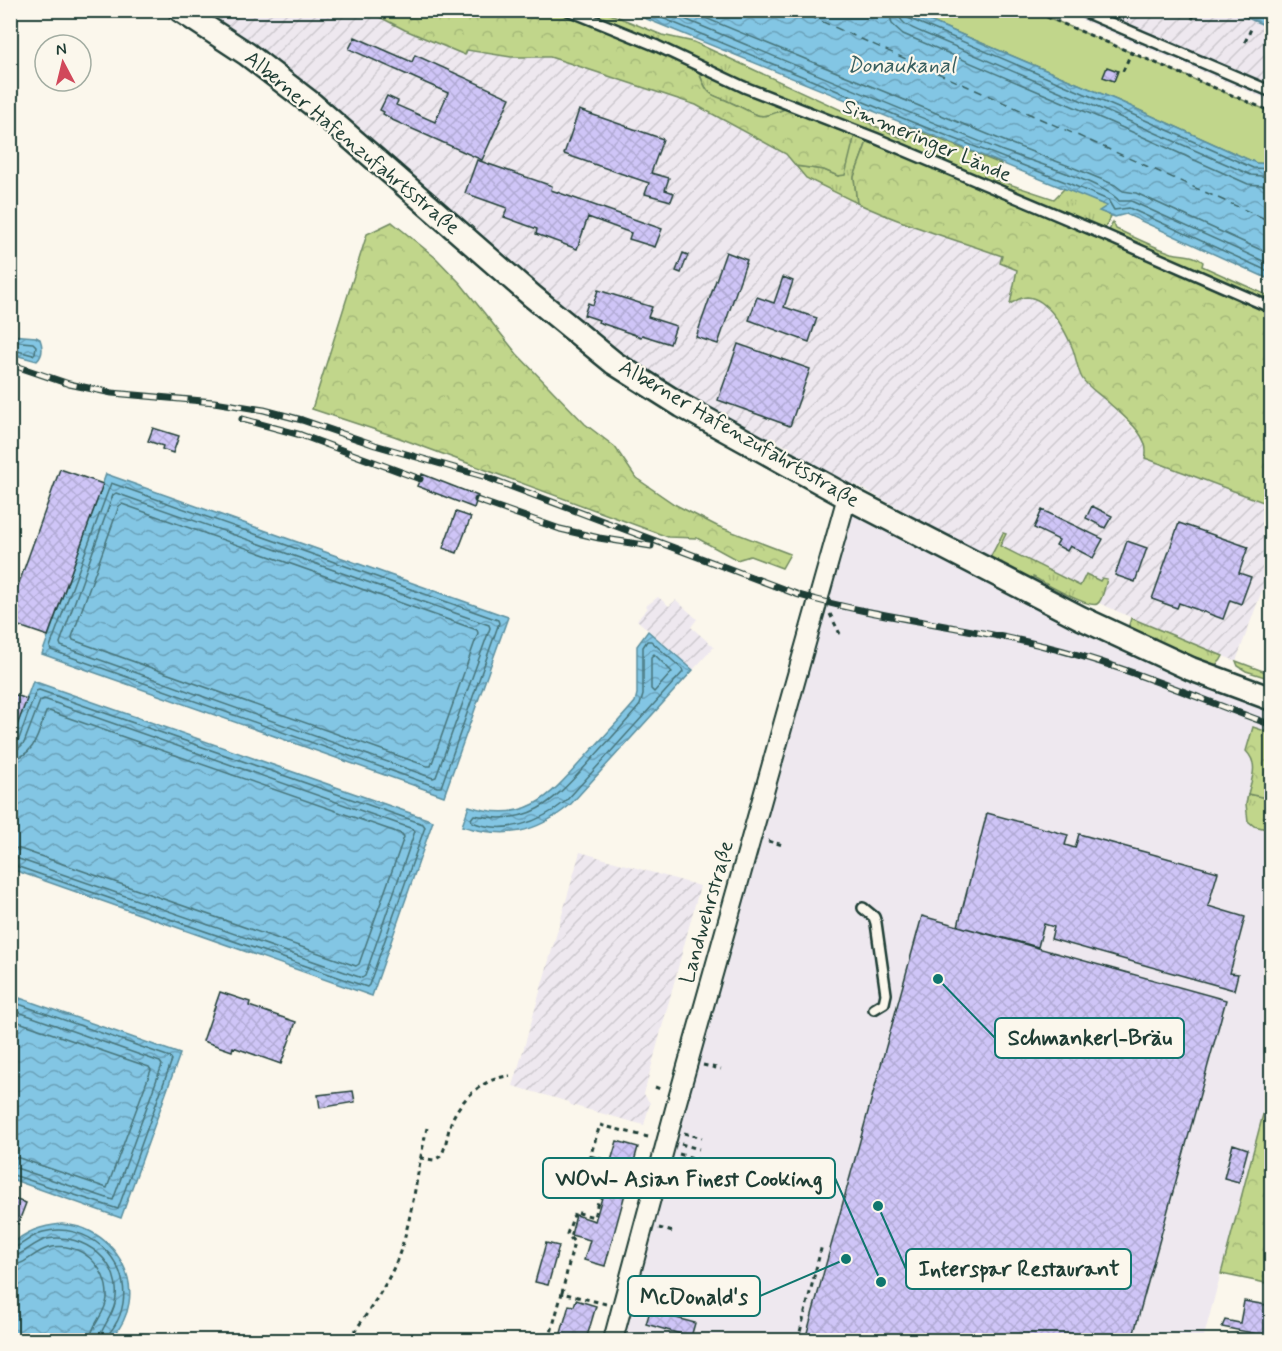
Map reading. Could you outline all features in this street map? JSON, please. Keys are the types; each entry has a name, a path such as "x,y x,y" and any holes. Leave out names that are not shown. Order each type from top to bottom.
{"street":[{"name":"Alberner Hafenzufahrtsstraße","path":"180,10 247,54 312,104 532,296 614,363 682,406 847,497 1081,618 1173,661 1272,699"},
{"name":"Landwehrstraße","path":"613,1341 675,1109 847,497"}],"lane":[{"name":"Simmeringer Lände","path":"568,10 657,46 744,87 875,138 1272,308"},
{"path":"1080,10 1272,92"},
{"path":"863,908 874,917 876,923 886,994 884,1003 874,1009"}],"path":[{"path":"1030,10 1272,112"},
{"path":"1192,19 1197,10"},
{"path":"1245,42 1251,29"},
{"path":"1123,71 1131,53"},
{"path":"828,610 840,634"},
{"path":"766,840 783,845"},
{"path":"703,1065 721,1069"},
{"path":"420,1158 427,1160 441,1156 452,1122 464,1103 490,1080 500,1076 510,1076"},
{"path":"549,1341 574,1242 567,1234 575,1212 594,1217 603,1182 584,1176 600,1125 654,1138"},
{"path":"349,1341 378,1297 395,1265 409,1220 427,1128"},
{"path":"684,1133 702,1138"},
{"path":"681,1144 699,1149"},
{"path":"679,1154 697,1159"},
{"path":"675,1168 693,1173"},
{"path":"659,1228 676,1233"},
{"path":"798,1341 822,1245"},
{"path":"562,1293 622,1308"}],"shaded area":[{"path":"203,11 368,11 405,30 465,54 466,50 511,57 550,57 696,106 786,154 806,178 844,198 897,221 1002,256 1017,270 1010,304 1027,297 1044,304 1064,330 1082,379 1102,396 1144,440 1147,451 1145,458 1271,505 1271,566 1236,661 1184,641 1099,603 1107,579 1075,598 990,558 858,486 842,481 798,457 788,447 769,438 760,437 660,379 615,349 562,305 318,95 248,40"},
{"path":"1061,11 1231,11 1271,28 1271,101"},
{"path":"847,497 1271,699 1271,1084 1203,1340 613,1340"},
{"path":"658,597 669,606 676,600 697,619 691,627 714,647 693,670 637,620 648,608 646,606"},
{"path":"580,852 700,886 644,1094 650,1103 644,1125 513,1086"}],"green space":[{"path":"368,11 557,11 697,68 710,93 754,114 770,115 789,107 855,134 845,175 838,176 824,170 796,166 786,154 696,105 550,57 511,57 467,50 465,55 405,30"},
{"path":"576,11 603,11 662,35 694,42 908,141 909,127 1001,164 994,179 1054,199 1065,188 1108,206 1100,211 1111,216 1104,231 795,101 745,84"},
{"path":"906,11 1033,11 1271,112 1271,164 1256,163 1121,102"},
{"path":"697,68 789,107 770,115 754,114 710,93"},
{"path":"855,134 868,139 854,177 857,203 806,178 796,166 824,170 838,176"},
{"path":"868,139 1271,313 1271,505 1145,458 1144,442 1135,428 1082,378 1069,340 1049,309 1035,299 1027,297 1010,304 1017,270 1000,263 1002,256 911,225 857,203 854,177"},
{"path":"392,222 436,258 461,284 517,354 585,424 615,447 636,478 674,504 717,526 790,554 782,568 750,556 737,560 697,538 668,537 394,436 312,409 367,234"},
{"path":"1113,222 1116,229 1151,245 1172,253 1200,259 1203,262 1202,266 1271,297 1271,303 1108,233"},
{"path":"1003,533 1006,534 1000,546 1080,586 1086,574 1100,581 1102,578 1107,579 1099,602 1097,604 1085,603 1033,577 1029,581 992,562 990,558"},
{"path":"1131,618 1223,656 1218,663 1210,667 1130,633"},
{"path":"1236,661 1271,674 1271,679 1246,671 1238,666"},
{"path":"1253,727 1271,733 1271,799 1248,794 1253,777 1253,766 1246,751"},
{"path":"1248,794 1271,799 1271,830 1254,826 1248,821 1246,804"},
{"path":"1271,1084 1271,1284 1221,1274"}],"water":[{"name":"Donaukanal","path":"627,11 906,11 1121,102 1256,163 1271,164 1271,280 1126,214 1115,217 1099,211 1107,206"},
{"path":"1231,11 1271,11 1271,28"},
{"path":"11,335 40,339 42,351 37,361 11,354"},
{"path":"106,474 508,617 444,796 42,654"},
{"path":"648,631 693,670 570,805 544,822 519,831 492,832 462,826 469,806 489,811 507,812 522,809 536,803 561,783 635,702 637,646"},
{"path":"33,681 433,821 372,996 11,869 10,744"},
{"path":"11,995 180,1054 121,1218 11,1179"},
{"path":"62,1224 80,1227 95,1234 105,1241 120,1259 130,1291 125,1319 111,1340 11,1340 11,1245 34,1230"}],"building":[{"path":"355,37 412,62 415,55 510,98 482,160 383,114 384,112 380,110 387,96 398,101 396,105 435,122 448,93 349,49"},
{"path":"1107,67 1118,71 1114,81 1103,77"},
{"path":"579,110 663,139 651,173 669,178 665,190 674,193 671,201 645,194 649,183 564,154"},
{"path":"477,160 552,186 551,190 662,229 655,247 629,239 631,233 588,217 577,249 536,234 537,229 504,217 507,208 465,193"},
{"path":"726,252 747,260 718,344 696,337"},
{"path":"683,253 688,255 681,273 676,271"},
{"path":"783,277 793,281 784,307 817,318 809,342 749,320 757,297 774,303"},
{"path":"598,290 652,307 648,317 676,326 670,344 642,335 641,337 584,315 588,303 593,305"},
{"path":"738,344 810,369 790,426 718,400"},
{"path":"153,428 179,436 173,453 162,449 163,446 148,441"},
{"path":"60,469 103,484 48,636 10,623 10,608"},
{"path":"422,474 478,496 474,508 417,486"},
{"path":"1092,506 1112,516 1105,528 1086,518"},
{"path":"1042,510 1103,539 1093,558 1070,546 1067,551 1056,545 1059,540 1034,528"},
{"path":"456,512 471,517 457,553 443,548"},
{"path":"1179,523 1248,547 1239,573 1251,577 1241,604 1230,600 1223,619 1179,603 1177,608 1152,599"},
{"path":"1127,541 1147,548 1135,582 1115,575"},
{"path":"10,693 27,699 10,744"},
{"path":"987,813 1068,835 1065,845 1075,848 1079,834 1218,872 1208,906 1245,917 1230,973 1238,974 1234,990 1051,939 1054,927 1044,924 1038,947 958,926"},
{"path":"922,916 1226,1000 1132,1340 805,1340"},
{"path":"220,992 250,1002 249,1006 296,1022 281,1064 233,1047 232,1051 203,1041"},
{"path":"353,1091 355,1102 320,1108 318,1095"},
{"path":"617,1141 638,1147 605,1266 584,1260 590,1240 571,1235 576,1215 595,1221 607,1181 587,1175 592,1156 611,1161"},
{"path":"1233,1144 1248,1149 1239,1182 1224,1178"},
{"path":"10,1198 26,1203 18,1224 10,1221"},
{"path":"546,1243 559,1246 548,1285 535,1282"},
{"path":"576,1300 596,1306 586,1340 559,1340 569,1305 574,1306"},
{"path":"1244,1301 1272,1306 1272,1337 1222,1327 1225,1320 1240,1323"},
{"path":"650,1311 695,1323 691,1337 646,1324"}],"ferry route":[{"path":"796,10 1272,222"}],"railway":[{"path":"10,364 69,384 112,393 214,402 264,410 302,420 375,445 486,477 799,595 860,610 1013,639 1073,653 1272,725"},
{"path":"242,419 301,435 420,479"},
{"path":"477,500 560,529 651,546"}],"place":[{"name":"Schmankerl-Bräu","path":"938,979"},
{"name":"Interspar Restaurant","path":"878,1206"},
{"name":"McDonald's","path":"846,1259"},
{"name":"WOW- Asian Finest Cooking","path":"881,1282"}]}
